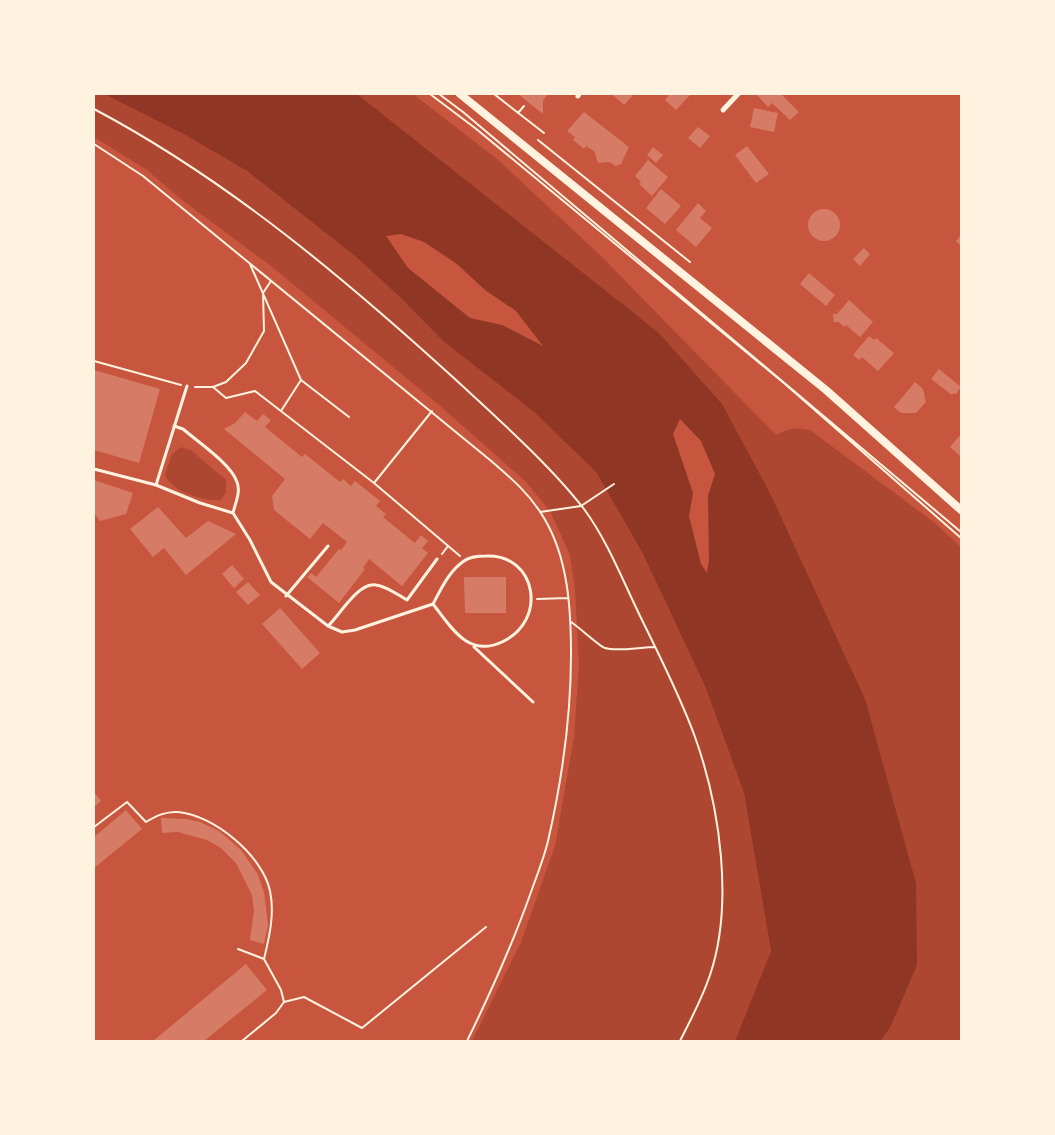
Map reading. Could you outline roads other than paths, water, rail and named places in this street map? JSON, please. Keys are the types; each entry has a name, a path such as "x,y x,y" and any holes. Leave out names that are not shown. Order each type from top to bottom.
{"street":[{"path":"460,94 826,390 961,510"},
{"path":"724,110 738,94"}],"lane":[{"path":"156,485 187,386"},
{"path":"174,426 183,430 231,470 238,483 238,495 233,513"},
{"path":"94,469 156,485 200,503 233,513 250,540 271,582 286,596 328,626 342,632 355,630 433,604 451,572 465,560 478,556 493,556 508,560 522,570 532,599 526,625 511,638 494,646 473,646"},
{"path":"286,596 328,546"},
{"path":"328,626 357,591 369,584 378,585 407,600 437,559"},
{"path":"433,604 458,634 533,702"}]}
